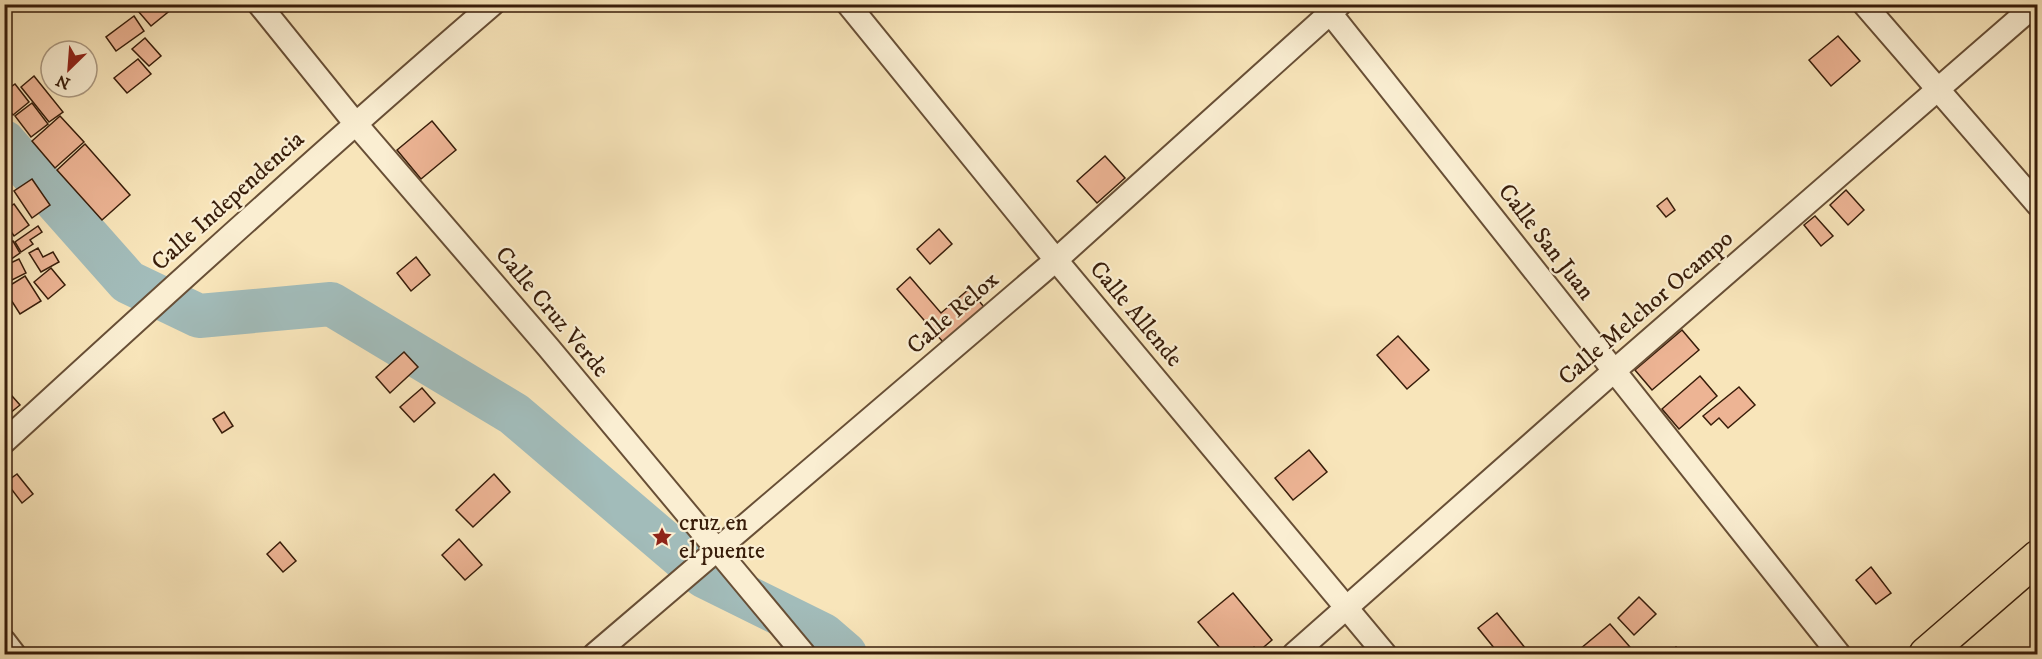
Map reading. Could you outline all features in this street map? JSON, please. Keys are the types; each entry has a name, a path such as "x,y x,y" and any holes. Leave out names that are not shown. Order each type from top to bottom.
{"main road":[{"path":"1926,654 2037,557"}],"street":[{"name":"Calle Cruz Verde","path":"259,4 355,123 548,347 804,654"},
{"name":"Calle Independencia","path":"4,442 355,123 493,4"},
{"name":"Calle Allende","path":"849,4 1056,260 1385,654"},
{"path":"1864,4 2037,205"},
{"name":"Calle Melchor Ocampo","path":"1294,654 1614,371 2036,4"},
{"name":"Calle Relox","path":"595,654 1056,260 1331,7"},
{"name":"Calle San Juan","path":"1331,7 1614,371 1839,654"},
{"path":"4,641 14,654"}],"building":[{"path":"132,4 178,4 151,26"},
{"path":"134,16 144,31 116,51 106,37"},
{"path":"1838,36 1860,61 1831,86 1809,60"},
{"path":"145,38 161,56 149,66 132,49"},
{"path":"138,59 151,74 127,93 114,78"},
{"path":"34,76 39,82 39,99 53,99 63,112 49,122 21,87"},
{"path":"15,84 29,102 13,115 4,105 4,92"},
{"path":"32,103 48,124 31,137 15,116"},
{"path":"60,116 84,142 55,168 32,141"},
{"path":"432,121 456,150 421,179 397,150"},
{"path":"85,144 130,195 102,220 57,170"},
{"path":"1105,156 1125,178 1097,203 1077,181"},
{"path":"32,179 50,205 32,218 14,191"},
{"path":"1846,190 1864,210 1848,225 1830,205"},
{"path":"1667,198 1675,210 1666,217 1657,206"},
{"path":"14,204 29,225 14,236 8,227 4,230 4,211"},
{"path":"1815,216 1833,236 1821,246 1804,225"},
{"path":"38,226 42,232 30,240 33,244 21,252 15,242"},
{"path":"939,229 952,244 930,264 917,249"},
{"path":"13,241 20,253 4,264 4,246"},
{"path":"38,248 43,257 53,252 59,262 41,272 29,253"},
{"path":"416,257 430,275 411,291 397,273"},
{"path":"19,259 26,273 8,282 4,275 4,266"},
{"path":"51,268 65,285 48,299 34,282"},
{"path":"25,276 41,301 20,314 4,289"},
{"path":"910,277 941,313 969,289 984,307 943,342 897,289"},
{"path":"1682,330 1699,350 1652,390 1635,370"},
{"path":"1398,336 1429,370 1407,389 1377,355"},
{"path":"404,352 418,367 390,393 376,377"},
{"path":"1700,376 1717,396 1679,429 1662,409"},
{"path":"4,387 20,405 4,418"},
{"path":"1739,387 1755,405 1728,428 1719,418 1711,425 1703,416"},
{"path":"422,388 435,403 414,422 400,407"},
{"path":"224,412 233,426 222,433 213,419"},
{"path":"1309,450 1327,472 1293,500 1275,478"},
{"path":"17,474 33,494 22,503 6,482"},
{"path":"494,474 510,492 473,527 456,510"},
{"path":"459,539 482,565 465,580 442,555"},
{"path":"280,542 296,561 283,572 267,554"},
{"path":"1871,567 1891,593 1876,604 1856,580"},
{"path":"1233,593 1272,640 1258,652 1254,647 1246,654 1225,654 1198,622"},
{"path":"1639,597 1656,614 1634,635 1618,618"},
{"path":"1497,613 1530,654 1499,654 1478,628"},
{"path":"1610,624 1636,654 1574,654"},
{"path":"1676,647 1683,654 1667,654"}],"waterway":[{"path":"4,142 128,282 199,316 331,304 514,414 704,576 823,635 845,654"}],"place":[{"name":"cruz en el puente","path":"662,537"}]}
